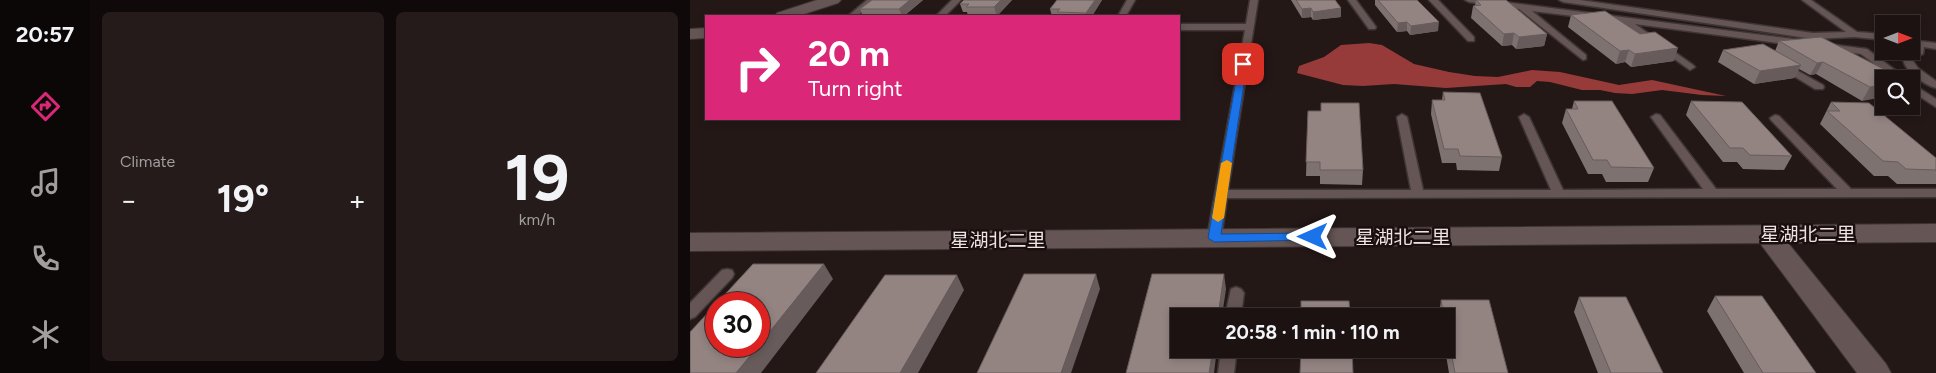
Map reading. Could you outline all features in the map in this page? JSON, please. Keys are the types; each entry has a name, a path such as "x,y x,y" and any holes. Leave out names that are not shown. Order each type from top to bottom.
{"street":[{"path":"786,15 833,0"},
{"path":"690,34 705,33"},
{"name":"星湖北二里","path":"690,242 1936,233"},
{"path":"1767,234 1876,373"}],"lane":[{"path":"853,15 872,0"},
{"path":"941,15 957,0"},
{"path":"1123,15 1131,0"},
{"path":"1214,238 1254,0"},
{"path":"1352,0 1372,27"},
{"path":"1433,0 1470,39"},
{"path":"1469,0 1864,51 1890,70"},
{"path":"1563,0 1814,36 1855,34 1875,36"},
{"path":"1806,0 1855,34"},
{"path":"1522,7 1583,57"},
{"path":"1623,20 1690,67"},
{"path":"1180,27 1249,27"},
{"path":"1731,34 1755,48"},
{"path":"1920,44 1936,46"},
{"path":"1771,58 1819,87"},
{"path":"1907,60 1917,72 1936,85"},
{"path":"1920,92 1936,104"},
{"path":"1656,117 1713,194"},
{"path":"1402,118 1418,194"},
{"path":"1524,118 1559,194"},
{"path":"1775,118 1848,193"},
{"path":"1222,194 1936,193"},
{"path":"690,313 727,274"},
{"path":"1235,308 1236,292"},
{"path":"1226,373 1228,358"}],"shaded area":[{"path":"1369,43 1382,45 1414,64 1475,76 1498,77 1532,70 1560,72 1619,85 1652,80 1726,96 1662,90 1632,94 1615,93 1600,90 1582,90 1550,82 1537,81 1530,87 1516,87 1506,84 1446,88 1394,84 1343,85 1297,73 1299,66 1324,57 1341,45"}],"building":[{"path":"872,0 910,0 899,9 860,9"},
{"path":"964,0 1001,0 994,7 966,7 969,4 960,4"},
{"path":"1057,0 1095,0 1086,13 1057,12 1060,9 1050,9"},
{"path":"1296,0 1335,0 1341,8 1313,12 1311,8 1302,9"},
{"path":"1378,0 1417,0 1439,22 1411,26 1407,22 1398,23"},
{"path":"1476,0 1506,0 1547,34 1519,37 1514,33 1504,34 1473,6 1481,5"},
{"path":"1605,11 1640,34 1655,32 1678,48 1635,54 1629,50 1620,51 1571,15"},
{"path":"1821,37 1885,70 1875,70 1875,86 1870,87 1823,62 1817,63 1779,41"},
{"path":"1763,44 1801,65 1760,71 1723,50"},
{"path":"1443,92 1480,93 1502,157 1460,156 1458,149 1444,149 1432,100 1445,100"},
{"path":"1574,101 1612,101 1654,168 1611,167 1607,160 1593,160 1566,109 1578,109"},
{"path":"1691,101 1742,102 1792,156 1750,155 1743,148 1730,148"},
{"path":"1831,102 1869,103 1875,108 1875,115 1884,115 1936,158 1936,170 1906,169 1898,162 1883,161 1827,111 1840,111"},
{"path":"1321,103 1359,103 1363,170 1320,170 1320,162 1306,162 1308,111 1321,111"},
{"path":"753,264 824,264 770,331 770,292 727,292"},
{"path":"1024,274 1096,274 1061,373 977,373"},
{"path":"1152,274 1224,274 1219,308 1170,308 1170,358 1212,358 1209,373 1126,373"},
{"path":"885,275 957,275 900,373 816,373"},
{"path":"1715,296 1762,296 1816,373 1763,373"},
{"path":"1579,297 1626,297 1663,373 1611,373"},
{"path":"1441,300 1489,300 1508,373 1455,373 1452,358 1455,358 1455,308 1442,308"},
{"path":"1301,301 1349,301 1349,308 1301,308"},
{"path":"705,316 705,357 749,357 736,373 690,373 690,332"},
{"path":"1301,358 1352,358 1353,373 1300,373"}],"slow traffic":[{"path":"1218,218 1227,163"}],"route":[{"path":"1243,64 1214,238 1313,237"}]}
